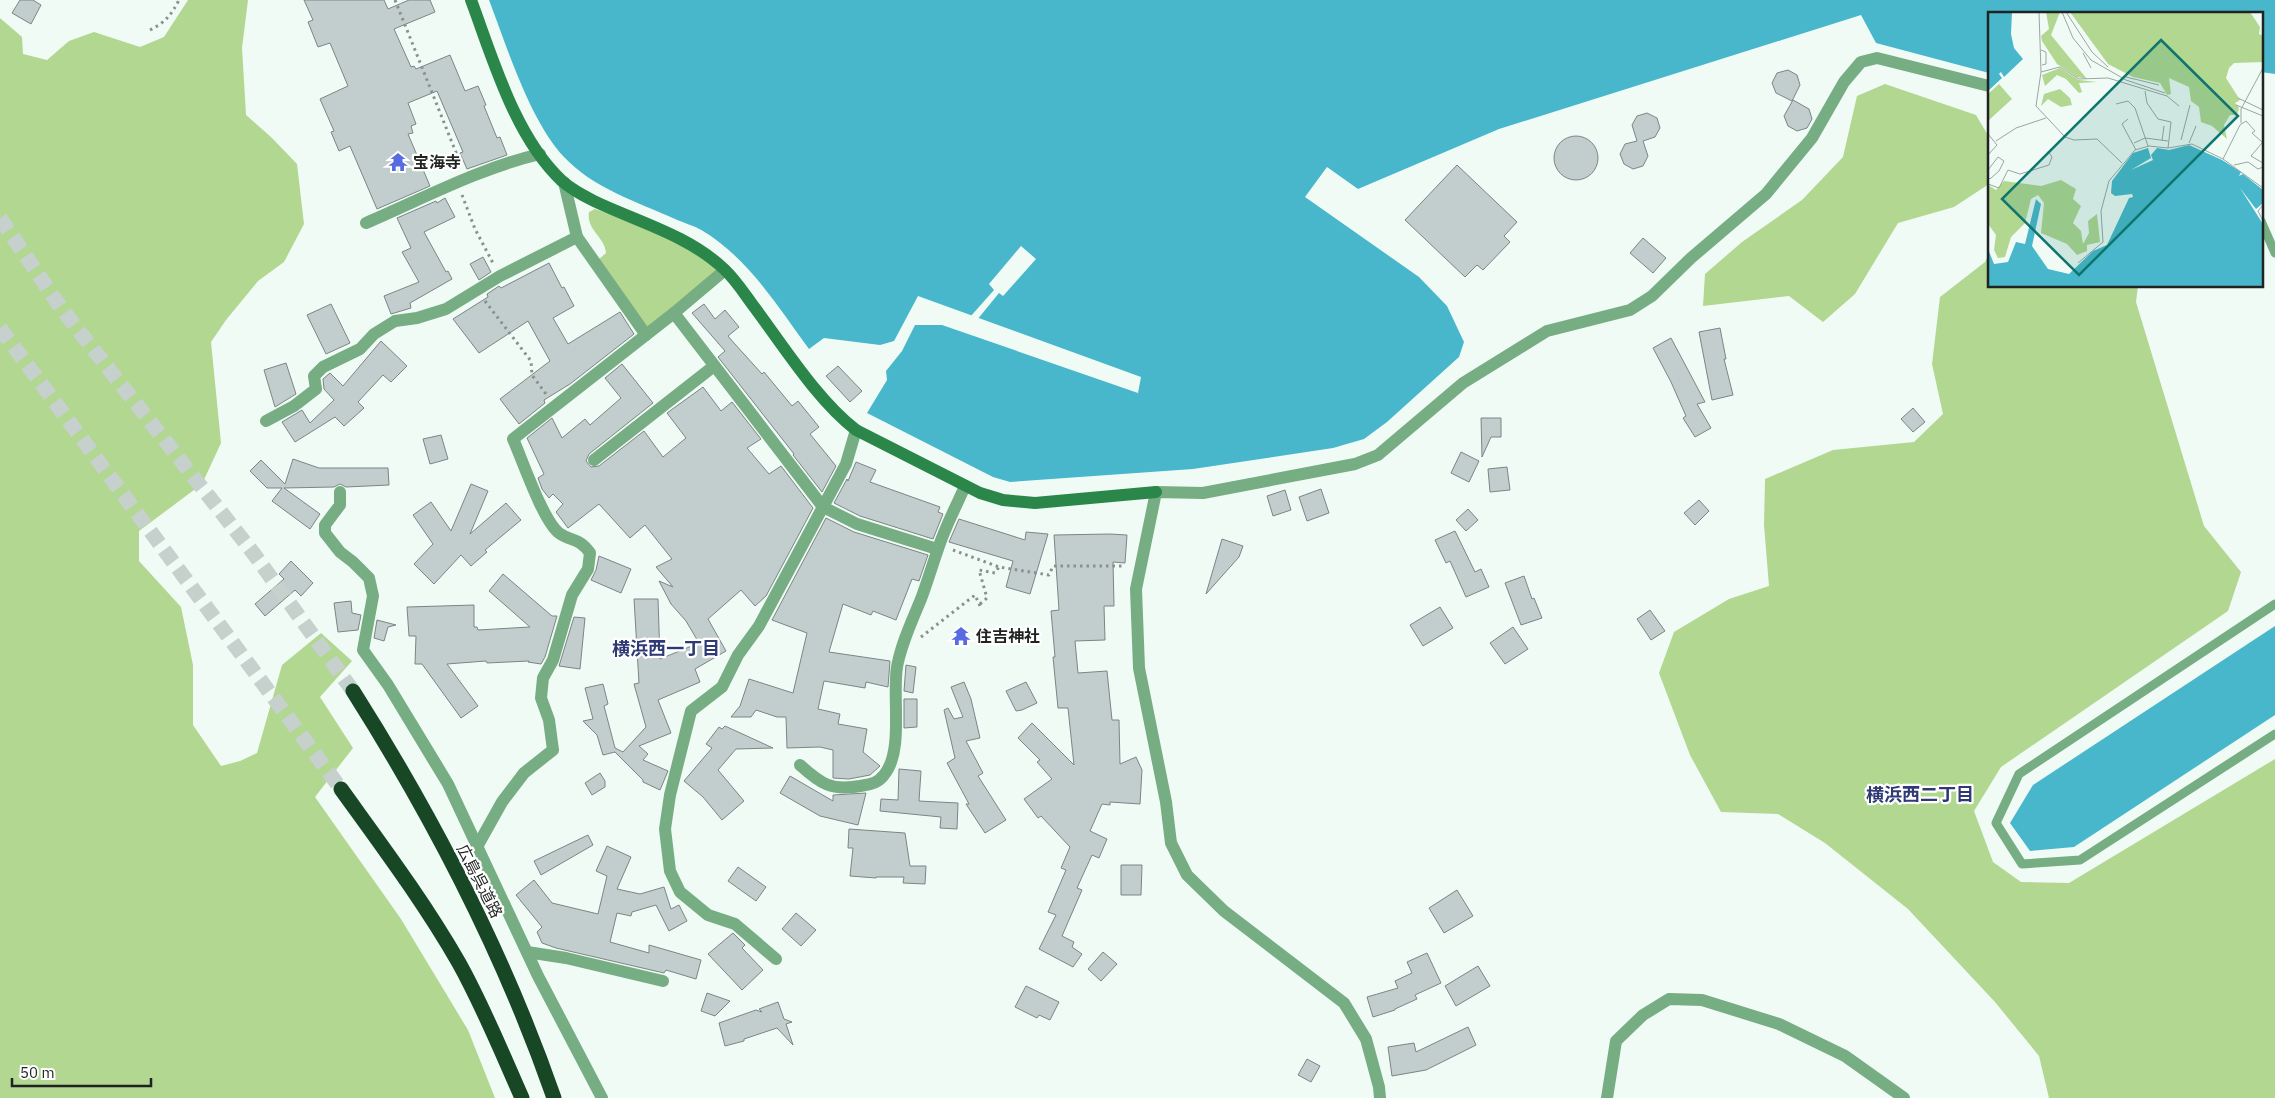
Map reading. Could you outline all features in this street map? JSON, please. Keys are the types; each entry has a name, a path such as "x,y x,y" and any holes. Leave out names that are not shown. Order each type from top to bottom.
{"highway":[{"name":"広島呉道路","path":"353,691 391,751 428,817 508,976 554,1098"},
{"path":"341,790 409,882 459,964 501,1049 522,1098"},
{"path":"508,976 565,1098"}],"street":[{"path":"471,0 498,74 522,125 546,164 564,182 594,200 699,248 725,270 822,397 856,430 980,493 1003,500 1035,503 1156,492 1203,493 1363,461 1378,455 1463,384 1547,331 1630,310 1652,296 1691,258 1766,194 1812,138 1844,82 1861,62 1877,58 1988,86"},
{"path":"366,223 524,157 540,154"},
{"path":"564,182 577,237 646,335"},
{"path":"266,421 294,406 316,389 314,376 323,367 360,349 374,334 395,321 417,318 446,309 500,276 577,237"},
{"path":"478,845 502,802 524,773 553,750 549,720 541,698 543,678 553,660 572,595 588,568 590,553 584,544 558,532 546,516 513,439 674,313 725,270"},
{"path":"674,313 823,507 857,524 938,547"},
{"path":"594,460 714,366"},
{"path":"776,959 735,924 708,915 680,892 670,871 665,829 670,795 691,711 722,687 738,656 759,626 846,464 856,430"},
{"path":"800,765 817,780 833,788 850,788 875,784 884,775 890,764 896,734 896,670 900,651 934,565 938,547 964,486"},
{"path":"340,492 340,505 325,525 325,533 340,552 369,578 373,596 363,650 388,685 448,784 527,952 602,1098"},
{"path":"1156,492 1136,589 1139,668 1166,802 1171,843 1187,875 1224,912 1344,1003 1366,1039 1380,1087 1380,1098"},
{"path":"527,952 566,958 663,981"},
{"path":"1607,1098 1616,1041 1643,1015 1669,1000 1702,1000 1779,1024 1845,1056 1904,1098"}],"lane":[{"path":"2262,223 2274,247"},
{"path":"2275,604 2019,774 1996,823 2022,864 2080,860 2275,734"}],"path":[{"path":"150,30 164,23 170,17 179,0"},
{"path":"395,0 462,182 475,229 500,276"},
{"path":"477,290 531,362 532,375 555,406"},
{"path":"938,547 999,568 1049,575 1053,566 1141,566"},
{"path":"906,638 923,636 975,595 981,606 987,598 987,594 979,570 995,573 999,568"}],"green space":[{"path":"188,0 248,0 242,48 246,115 297,164 304,224 284,262 258,281 226,320 211,342 221,443 202,484 139,531 139,561 181,607 193,665 193,725 221,766 240,761 257,753 282,665 321,633 352,661 320,697 353,748 315,797 401,919 468,1030 495,1098 0,1098 0,18 22,37 23,54 47,60 69,41 94,32 140,47 164,37"},
{"path":"1885,84 1976,115 1988,135 1988,185 1954,207 1898,223 1855,294 1823,322 1789,296 1703,306 1705,274 1742,242 1802,200 1843,157 1857,96"},
{"path":"595,209 651,228 707,258 718,273 649,329 598,260 606,253 605,247 590,224 589,212"},
{"path":"1988,256 1988,288 2138,288 2136,302 2204,526 2241,572 2228,611 2001,767 1974,811 1993,862 2021,882 2069,883 2275,759 2275,1098 2049,1098 2039,1056 1995,1002 1908,909 1825,843 1778,814 1721,812 1690,755 1659,673 1674,632 1729,599 1769,586 1764,525 1765,479 1833,450 1914,442 1943,414 1932,364 1940,297 1985,262"}],"water":[{"path":"489,0 2275,0 2275,74 2262,72 2262,12 1988,12 1988,73 1876,43 1861,15 1499,129 1358,189 1327,167 1305,197 1419,277 1447,306 1464,342 1459,357 1387,422 1364,439 1333,448 1193,469 1010,482 993,477 867,413 887,380 886,371 902,351 915,325 942,325 1138,393 1141,377 918,296 894,341 880,345 824,338 809,349 762,285 735,255 719,242 697,228 602,186 564,157 540,124 520,83"},
{"path":"2275,626 2275,715 2074,847 2030,851 2010,823 2033,785"}],"pier":[{"path":"1021,246 1036,259 1003,296 999,293 977,320 970,317 994,290 989,284"}],"building":[{"path":"20,0 33,0 41,5 31,24 12,13"},
{"path":"304,0 384,0 388,9 409,0 430,0 435,12 394,29 411,67 414,66 416,69 450,55 465,91 478,86 497,138 500,137 507,155 467,169 460,153 463,152 437,91 408,103 416,124 411,126 413,133 408,134 430,186 377,209 350,146 339,151 331,132 334,131 320,99 348,86 330,43 318,47 308,22 313,20"},
{"path":"1788,70 1797,75 1800,85 1792,101 1776,93 1772,83 1777,73"},
{"path":"1793,100 1809,109 1812,119 1807,128 1797,131 1788,126 1784,116"},
{"path":"1647,113 1657,118 1660,128 1655,137 1643,141 1648,156 1643,166 1633,169 1624,164 1620,154 1625,144 1637,141 1632,125 1637,116"},
{"path":"1572,136 1580,136 1592,142 1598,158 1592,174 1580,180 1572,180 1560,174 1554,162 1554,154 1560,142"},
{"path":"1457,165 1517,222 1504,236 1510,242 1483,270 1477,265 1465,277 1405,220"},
{"path":"445,198 455,217 424,232 446,272 448,271 452,279 410,303 411,308 391,314 384,296 419,282 402,252 411,248 397,218 436,201 437,203"},
{"path":"1643,238 1666,258 1653,273 1630,253"},
{"path":"483,257 491,272 479,280 470,264"},
{"path":"549,263 574,306 553,318 568,344 620,312 634,334 570,384 544,400 545,403 519,424 500,399 550,361 528,321 479,353 453,319 488,297 487,294 499,286 501,288"},
{"path":"331,304 350,343 326,354 307,315"},
{"path":"704,304 715,319 725,310 739,327 728,336 762,374 764,372 792,406 798,401 819,427 810,434 836,466 822,492 718,357 725,351 692,313"},
{"path":"1720,328 1726,359 1724,359 1733,395 1712,400 1699,332"},
{"path":"1671,338 1705,402 1697,404 1711,428 1695,437 1683,418 1686,416 1653,348"},
{"path":"381,341 407,366 391,382 383,375 358,402 364,408 344,426 335,417 295,442 282,422 302,410 310,423 334,400 324,389 323,379 330,373 343,386"},
{"path":"286,363 296,394 275,407 264,370"},
{"path":"622,364 653,403 589,454 586,461 591,467 599,466 644,431 663,457 686,438 667,413 703,387 721,411 732,402 761,439 747,448 769,474 781,466 813,508 766,596 755,606 741,590 708,619 726,651 695,669 700,682 658,700 671,733 639,746 648,754 643,760 668,771 660,790 643,782 615,752 603,755 597,735 583,721 593,719 585,688 603,684 608,704 604,706 615,748 623,752 646,727 634,684 639,683 634,599 658,599 660,659 699,643 686,621 671,604 659,581 673,587 656,567 672,559 645,525 630,538 599,504 568,528 556,512 563,504 553,494 549,498 542,489 538,478 544,474 527,438 552,418 562,438 585,419 590,425 621,398 605,378"},
{"path":"838,366 862,391 850,402 826,376"},
{"path":"1913,408 1925,422 1913,432 1901,419"},
{"path":"1481,418 1501,418 1501,437 1491,437 1482,457"},
{"path":"441,435 448,459 430,464 423,439"},
{"path":"1461,452 1479,461 1469,482 1451,473"},
{"path":"293,459 319,468 388,468 389,485 346,487 340,484 334,487 284,488 320,514 310,529 272,501 282,488 267,488 250,471 261,460 285,484"},
{"path":"856,462 876,470 870,482 940,507 938,512 943,514 933,539 860,516 834,503 847,479 848,481"},
{"path":"1507,467 1510,490 1490,492 1488,469"},
{"path":"471,484 488,491 470,534 506,503 521,520 485,550 487,552 471,566 461,555 434,584 414,564 433,544 413,515 431,502 451,531"},
{"path":"1321,489 1329,513 1307,521 1299,497"},
{"path":"1285,490 1291,510 1273,516 1267,496"},
{"path":"1699,500 1709,511 1695,525 1684,513"},
{"path":"1468,509 1478,520 1466,531 1456,520"},
{"path":"826,518 854,532 928,555 919,581 912,579 896,620 873,611 871,615 843,604 829,652 890,661 888,687 866,682 865,688 824,681 818,709 840,714 838,724 867,729 863,752 880,766 870,775 849,779 833,778 833,750 820,747 787,748 786,717 777,717 756,710 751,717 731,717 740,706 749,679 793,693 807,633 772,620"},
{"path":"959,519 1025,540 1026,532 1048,534 1030,594 1006,587 1013,561 949,542"},
{"path":"1455,531 1475,572 1481,569 1489,587 1466,597 1450,561 1446,563 1435,540"},
{"path":"1054,535 1127,535 1125,563 1113,562 1114,606 1104,606 1105,640 1075,641 1078,673 1107,671 1112,720 1119,720 1120,764 1136,757 1142,770 1140,804 1110,802 1110,805 1102,804 1090,831 1107,839 1099,858 1092,855 1077,888 1082,890 1062,936 1074,942 1072,947 1082,954 1073,967 1039,949 1056,915 1048,912 1066,870 1061,868 1070,847 1041,816 1038,818 1024,799 1052,779 1037,762 1040,760 1018,738 1032,723 1074,765 1068,708 1058,708 1053,657 1055,657 1051,611 1059,610"},
{"path":"1222,539 1243,546 1239,557 1206,594"},
{"path":"599,556 631,569 621,593 591,580 596,570"},
{"path":"291,561 313,583 301,596 295,590 265,616 255,604 284,579 279,574"},
{"path":"503,574 552,616 557,616 545,657 541,664 529,661 487,663 486,661 447,664 478,706 461,718 422,664 415,664 416,636 409,636 407,607 474,605 474,627 477,627 478,630 530,627 489,591"},
{"path":"1524,576 1532,599 1534,598 1542,618 1521,625 1505,583"},
{"path":"351,601 352,613 361,615 358,630 338,632 334,603"},
{"path":"1440,607 1453,628 1423,646 1410,625"},
{"path":"1650,610 1665,631 1651,640 1637,619"},
{"path":"574,617 585,618 580,669 559,666"},
{"path":"377,620 396,625 388,627 384,641 374,638"},
{"path":"1513,627 1528,649 1505,664 1490,643"},
{"path":"906,665 916,667 913,693 904,691"},
{"path":"964,682 971,699 980,738 966,741 983,773 978,776 1006,820 985,833 966,804 969,804 947,763 955,758 944,710 948,708 954,719 963,717 951,687"},
{"path":"1026,682 1037,703 1016,711 1006,691"},
{"path":"904,699 917,699 917,727 904,728"},
{"path":"725,726 773,748 736,749 718,770 744,801 722,820 703,797 684,781 712,748 706,744 719,727 722,729"},
{"path":"899,769 921,771 919,801 958,803 957,829 940,828 941,817 880,811 881,799 898,800"},
{"path":"600,773 605,781 605,787 592,795 585,783"},
{"path":"790,776 833,801 833,795 866,793 858,825 820,816 780,793"},
{"path":"849,829 905,833 910,866 926,866 925,884 903,883 904,877 876,878 850,876 853,848 848,848"},
{"path":"588,835 593,845 541,875 534,861"},
{"path":"607,846 631,857 617,889 640,894 664,887 671,909 679,905 687,921 669,931 656,905 632,912 631,916 617,913 610,942 649,953 649,945 701,960 696,979 666,970 664,973 556,948 542,943 537,932 542,927 516,895 534,880 552,903 598,914 607,876 596,871"},
{"path":"1121,865 1142,865 1141,895 1121,895"},
{"path":"738,867 766,887 756,901 728,881"},
{"path":"1457,890 1473,916 1444,933 1429,908"},
{"path":"796,913 816,930 801,946 782,929"},
{"path":"733,933 745,945 742,948 763,970 742,990 708,954"},
{"path":"1103,952 1117,964 1101,981 1088,969"},
{"path":"1427,953 1441,983 1415,995 1417,999 1395,1010 1373,1017 1367,997 1398,988 1395,981 1412,973 1407,962"},
{"path":"1478,966 1490,986 1456,1006 1445,986"},
{"path":"1026,986 1059,1002 1050,1020 1039,1015 1037,1018 1015,1007"},
{"path":"707,993 730,1001 715,1016 701,1011"},
{"path":"778,1002 784,1019 792,1022 786,1024 793,1045 777,1028 725,1046 719,1023 756,1010 762,1012 759,1009"},
{"path":"1468,1027 1476,1045 1426,1070 1392,1076 1388,1047 1414,1043 1416,1052"},
{"path":"1307,1059 1320,1066 1311,1082 1298,1075"}],"tunnel":[{"path":"0,218 61,308 254,554 353,691"},
{"path":"0,328 341,789"}],"place":[{"name":"宝海寺","path":"398,162"},
{"name":"住吉神社","path":"961,636"}],"district":[{"name":"横浜西一丁目","path":"666,648"},
{"name":"横浜西二丁目","path":"1920,794"}]}
